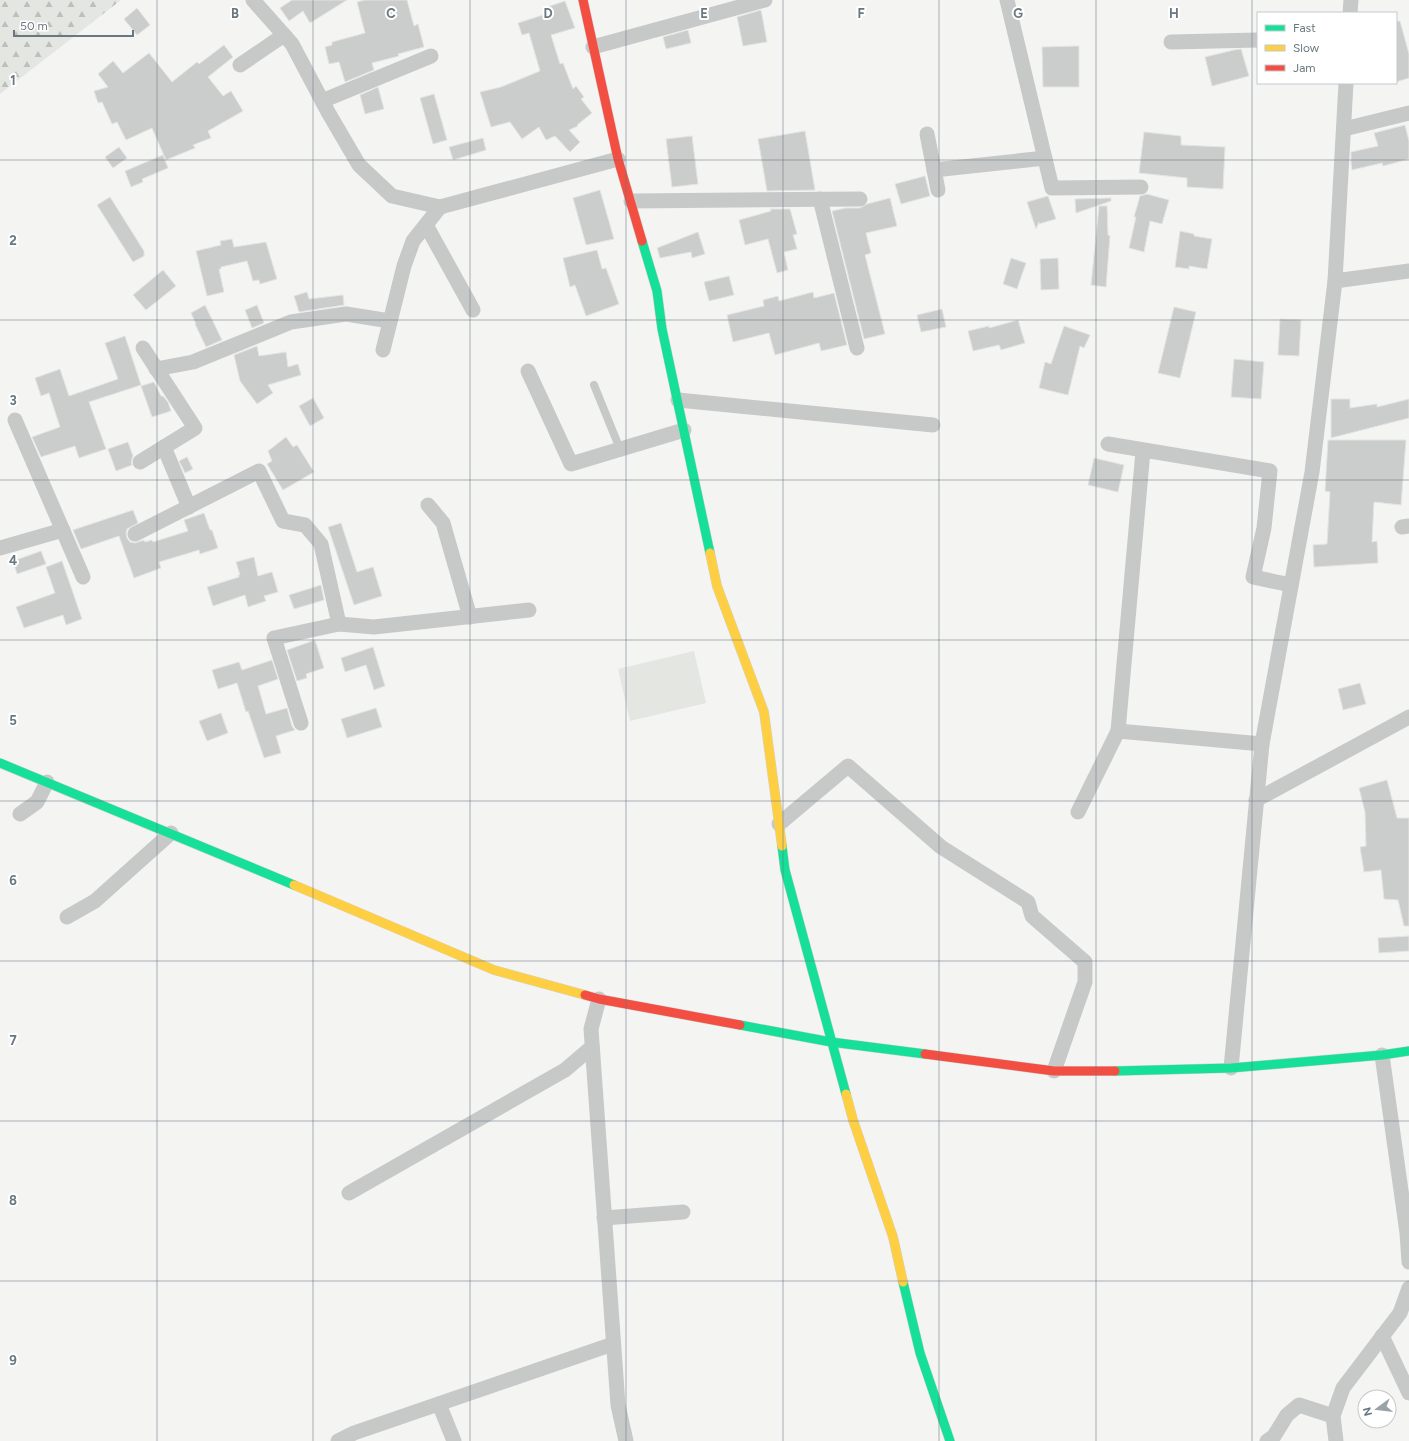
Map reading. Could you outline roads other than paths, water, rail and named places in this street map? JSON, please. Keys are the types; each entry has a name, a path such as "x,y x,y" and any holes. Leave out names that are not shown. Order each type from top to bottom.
{"street":[{"path":"253,0 292,44 322,101 359,165 392,196 440,207 618,159"},
{"path":"584,0 618,159 657,292 662,329 717,586 764,712 785,870 853,1120 894,1237 920,1353 950,1441"},
{"path":"593,47 765,0"},
{"path":"1007,0 1052,188 1141,187"},
{"path":"1350,12 1351,0"},
{"path":"240,65 284,35"},
{"path":"1171,42 1257,40"},
{"path":"322,101 431,56"},
{"path":"1231,1068 1262,744 1312,472 1335,281 1346,84"},
{"path":"1344,129 1409,113"},
{"path":"927,134 938,190"},
{"path":"934,170 1045,158"},
{"path":"820,199 857,348"},
{"path":"631,201 860,199"},
{"path":"383,350 404,266 413,241 440,207"},
{"path":"426,225 473,310"},
{"path":"1335,281 1409,271"},
{"path":"156,369 192,362 291,322 346,314 390,320"},
{"path":"140,462 195,428 143,348"},
{"path":"528,371 571,464 684,430"},
{"path":"678,400 933,425"},
{"path":"15,420 83,577"},
{"path":"1108,444 1270,471 1264,528 1253,577 1291,585"},
{"path":"164,447 189,507"},
{"path":"1078,812 1118,732 1143,451"},
{"path":"135,534 259,471 283,521 305,525 321,544 339,624"},
{"path":"428,505 442,523 470,617"},
{"path":"0,548 63,530"},
{"path":"301,723 274,638 339,624 374,627 529,610"},
{"path":"1256,800 1409,717"},
{"path":"1118,732 1262,744"},
{"path":"0,763 171,833 494,970 599,999 831,1042 1054,1071 1147,1071 1231,1068 1382,1055 1409,1051"},
{"path":"779,824 848,766 941,847 1028,902 1032,916 1085,962 1085,982 1054,1071"},
{"path":"20,814 37,802 47,782"},
{"path":"67,917 95,901 171,833"},
{"path":"599,999 591,1028 592,1047 618,1405 626,1441"},
{"path":"349,1192 565,1070 592,1047"},
{"path":"1382,1055 1407,1233 1409,1262"},
{"path":"604,1218 683,1212"},
{"path":"1336,1441 1333,1416 1343,1388 1400,1314 1409,1288"},
{"path":"1382,1336 1409,1393"},
{"path":"338,1441 354,1433 613,1344"},
{"path":"440,1404 454,1441"},
{"path":"1267,1441 1274,1436 1287,1415 1299,1405 1333,1416"}],"lane":[{"path":"594,385 620,449"}]}
